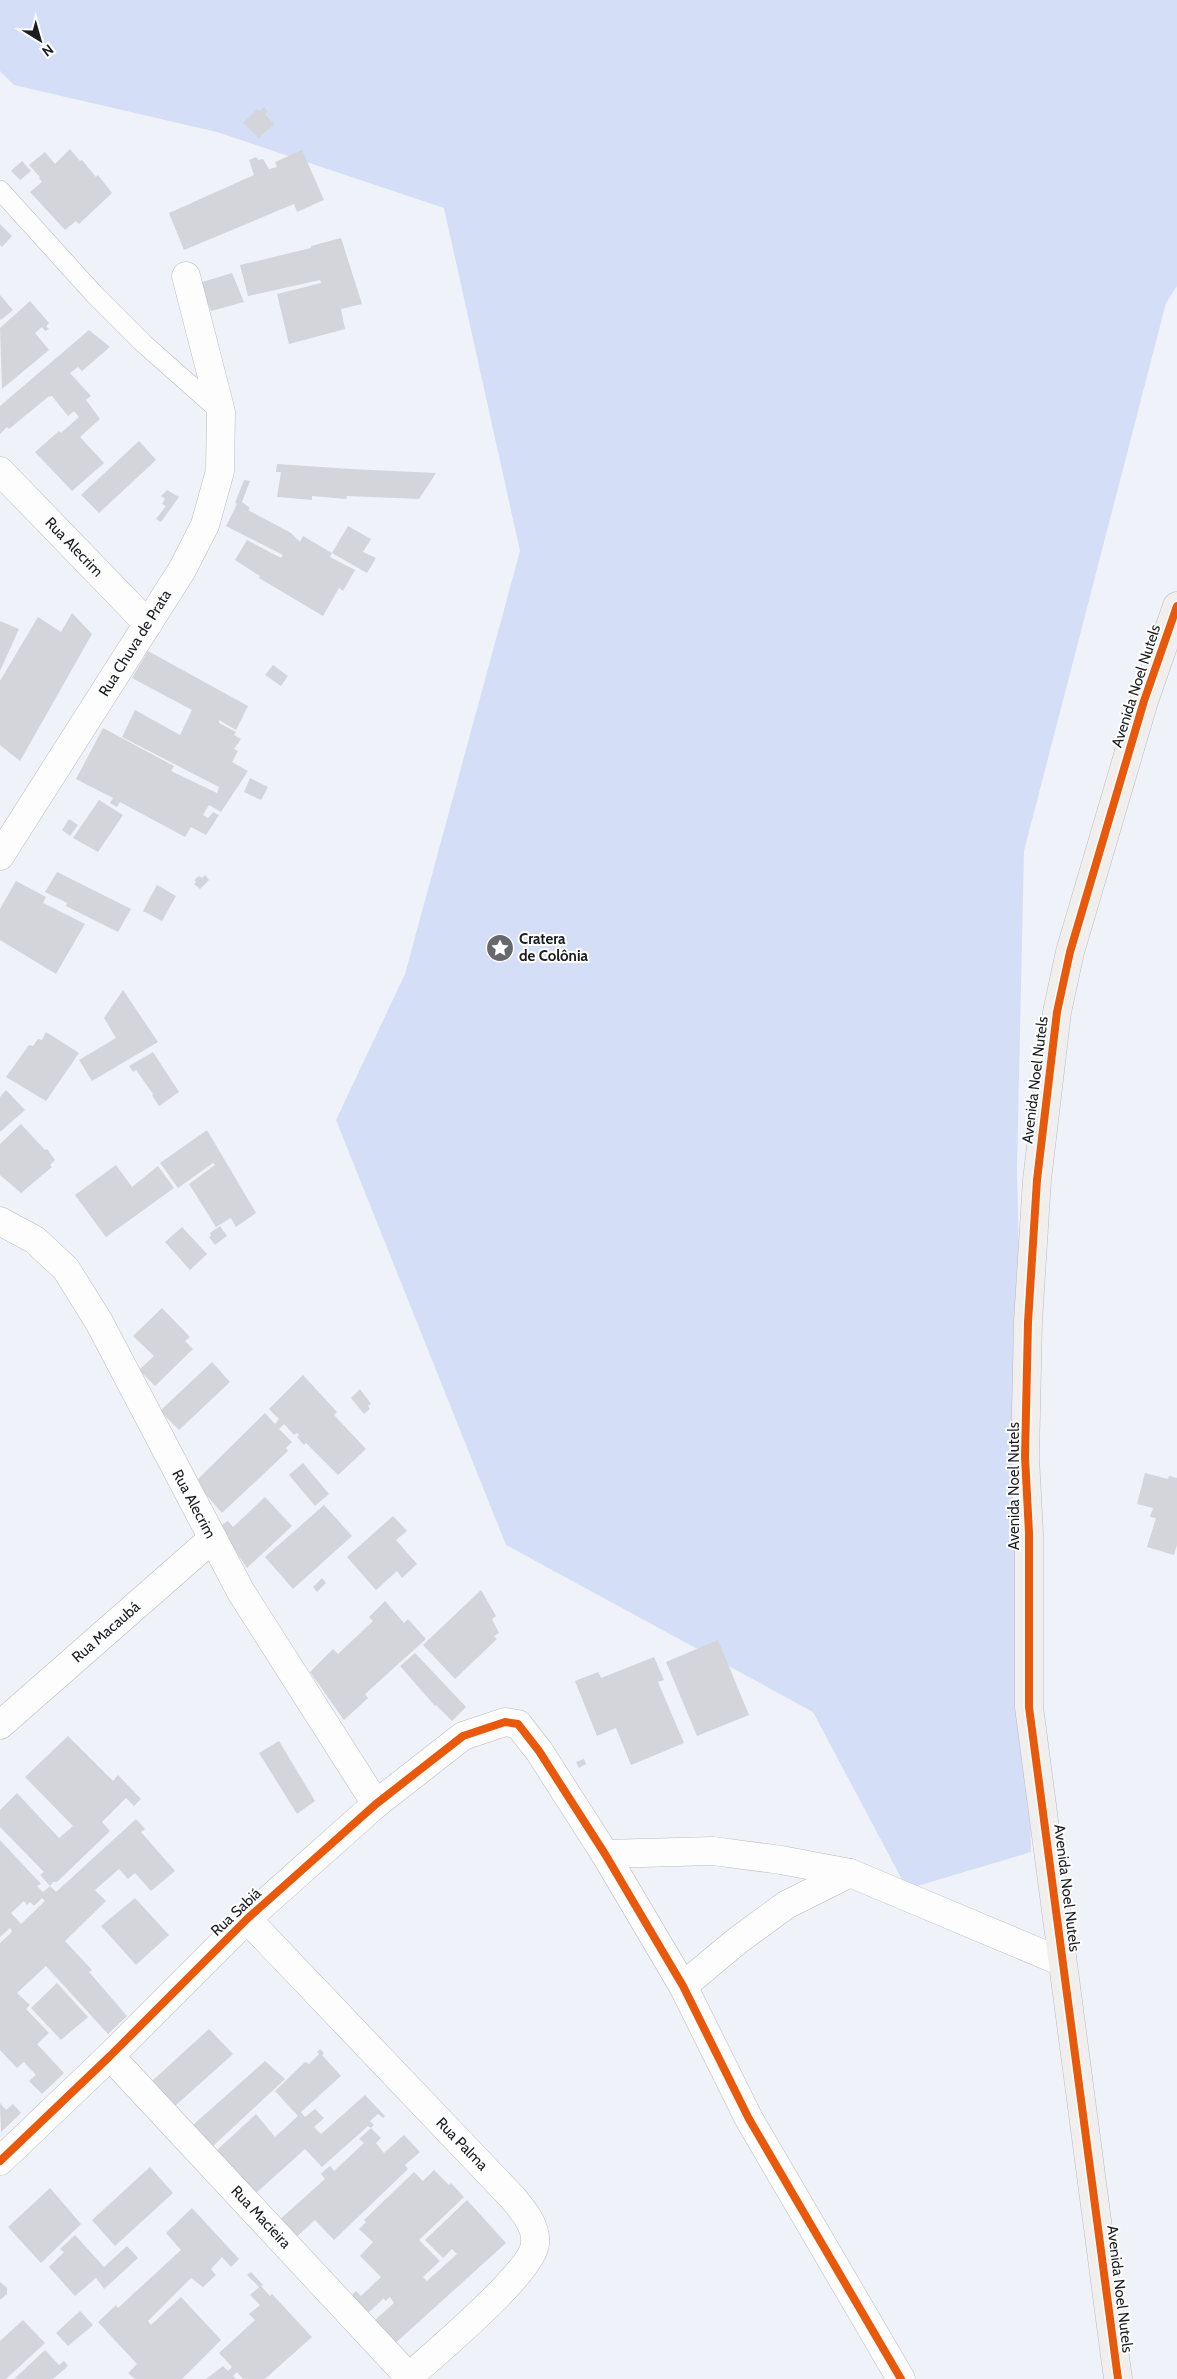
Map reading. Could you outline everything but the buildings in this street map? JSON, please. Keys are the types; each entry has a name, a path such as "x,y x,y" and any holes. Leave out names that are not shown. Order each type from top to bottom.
{"street":[{"name":"Rua Chuva de Prata","path":"0,856 182,570 205,525 220,471 221,412 186,276"},
{"name":"Rua Alecrim","path":"0,471 148,624"},
{"name":"Avenida Noel Nutels","path":"1118,2379 1029,1707 1029,1533 1025,1457 1028,1322 1037,1180 1057,1012 1070,952 1144,702 1177,606"},
{"name":"Rua Alecrim","path":"0,1221 35,1240 66,1269 99,1322 212,1539 271,1641 376,1804"},
{"name":"Rua Macaubá","path":"0,1725 212,1539"},
{"name":"Rua Sabiá","path":"0,2161 110,2056 247,1919 376,1804 464,1736 505,1722 518,1724 539,1752 605,1854"},
{"path":"900,2379 749,2118 683,1986 605,1854 713,1851 781,1860 850,1873 1062,1962"},
{"path":"683,1986 737,1941 786,1905 850,1873"},
{"name":"Rua Palma","path":"247,1919 512,2197 526,2214 535,2235 535,2247 529,2260 512,2281 410,2378"},
{"name":"Rua Macieira","path":"110,2056 410,2378"}],"lane":[{"path":"0,190 94,294 144,344 221,412"}],"shaded area":[{"path":"0,0 1177,0 1177,286 1166,303 1024,851 1017,1168 1031,1852 907,1889 813,1712 506,1545 336,1120 405,974 520,551 444,208 217,132 14,85 0,71"}],"cycle path":[{"path":"1118,2379 1029,1707 1029,1533 1025,1457 1028,1322 1037,1180 1057,1012 1070,952 1144,701 1177,606"},
{"path":"0,2161 110,2056 247,1919 376,1804 463,1736 505,1722 518,1724 539,1751 605,1854 683,1986 749,2119 901,2379"}],"place":[{"name":"Cratera de Colônia","path":"500,948"}]}
